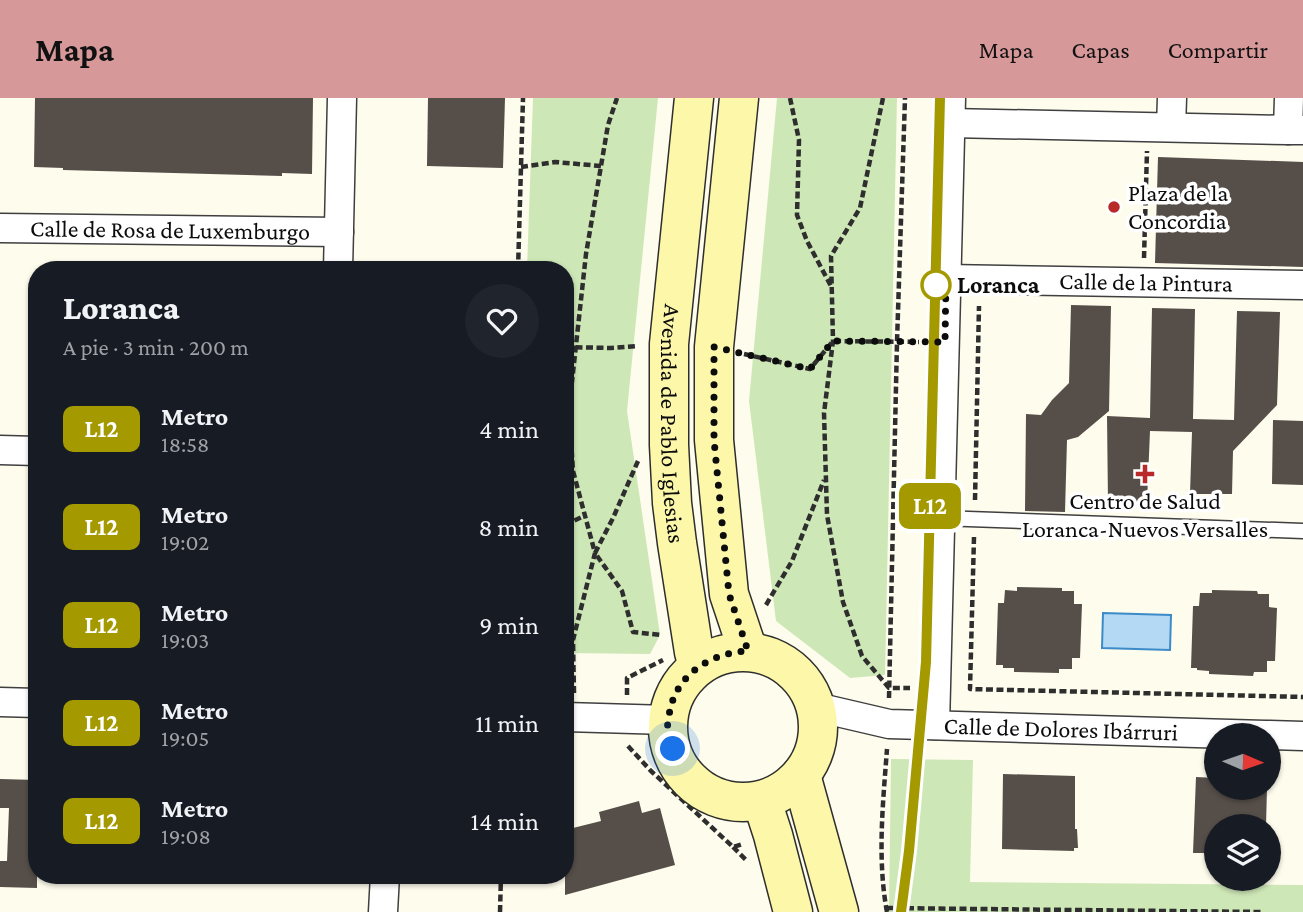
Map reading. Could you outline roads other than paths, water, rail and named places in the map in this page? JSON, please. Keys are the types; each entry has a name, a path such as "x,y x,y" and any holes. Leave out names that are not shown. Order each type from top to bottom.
{"main road":[{"name":"Avenida de Pablo Iglesias","path":"682,657 669,445 669,344 694,98"},
{"name":"Avenida de Pablo Iglesias","path":"739,98 714,347 714,440 729,594 748,651"},
{"path":"767,818 740,804 715,799 695,787 678,767 667,731 670,705 680,685 682,657 755,652 787,665 804,683 816,707 818,733 812,759 801,775 776,796 767,818 793,912"},
{"path":"801,775 839,912"}],"street":[{"path":"338,261 341,98"},
{"path":"1159,134 1172,98"},
{"path":"935,725 950,111 1159,134 1296,130 1289,98"},
{"name":"Calle de Rosa de Luxemburgo","path":"0,228 339,232"},
{"name":"Calle de la Pintura","path":"946,279 1303,285"},
{"path":"0,450 28,451"},
{"path":"0,702 28,703"},
{"name":"Calle de Dolores Ibárruri","path":"816,707 889,724 1204,733"},
{"path":"574,717 668,720"},
{"name":"Calle de Dolores Ibárruri","path":"1281,735 1303,736"},
{"path":"383,912 384,884"}],"lane":[{"path":"940,519 1303,531"}],"water":[{"path":"1103,613 1171,615 1170,650 1102,648"}],"metro line":[{"name":"L12","path":"901,912 926,662 940,98"}],"place":[{"name":"Plaza de la Concordia","path":"1114,207"},
{"name":"Loranca","path":"936,285"},
{"name":"Centro de Salud Loranca-Nuevos Versalles","path":"1145,474"}]}
